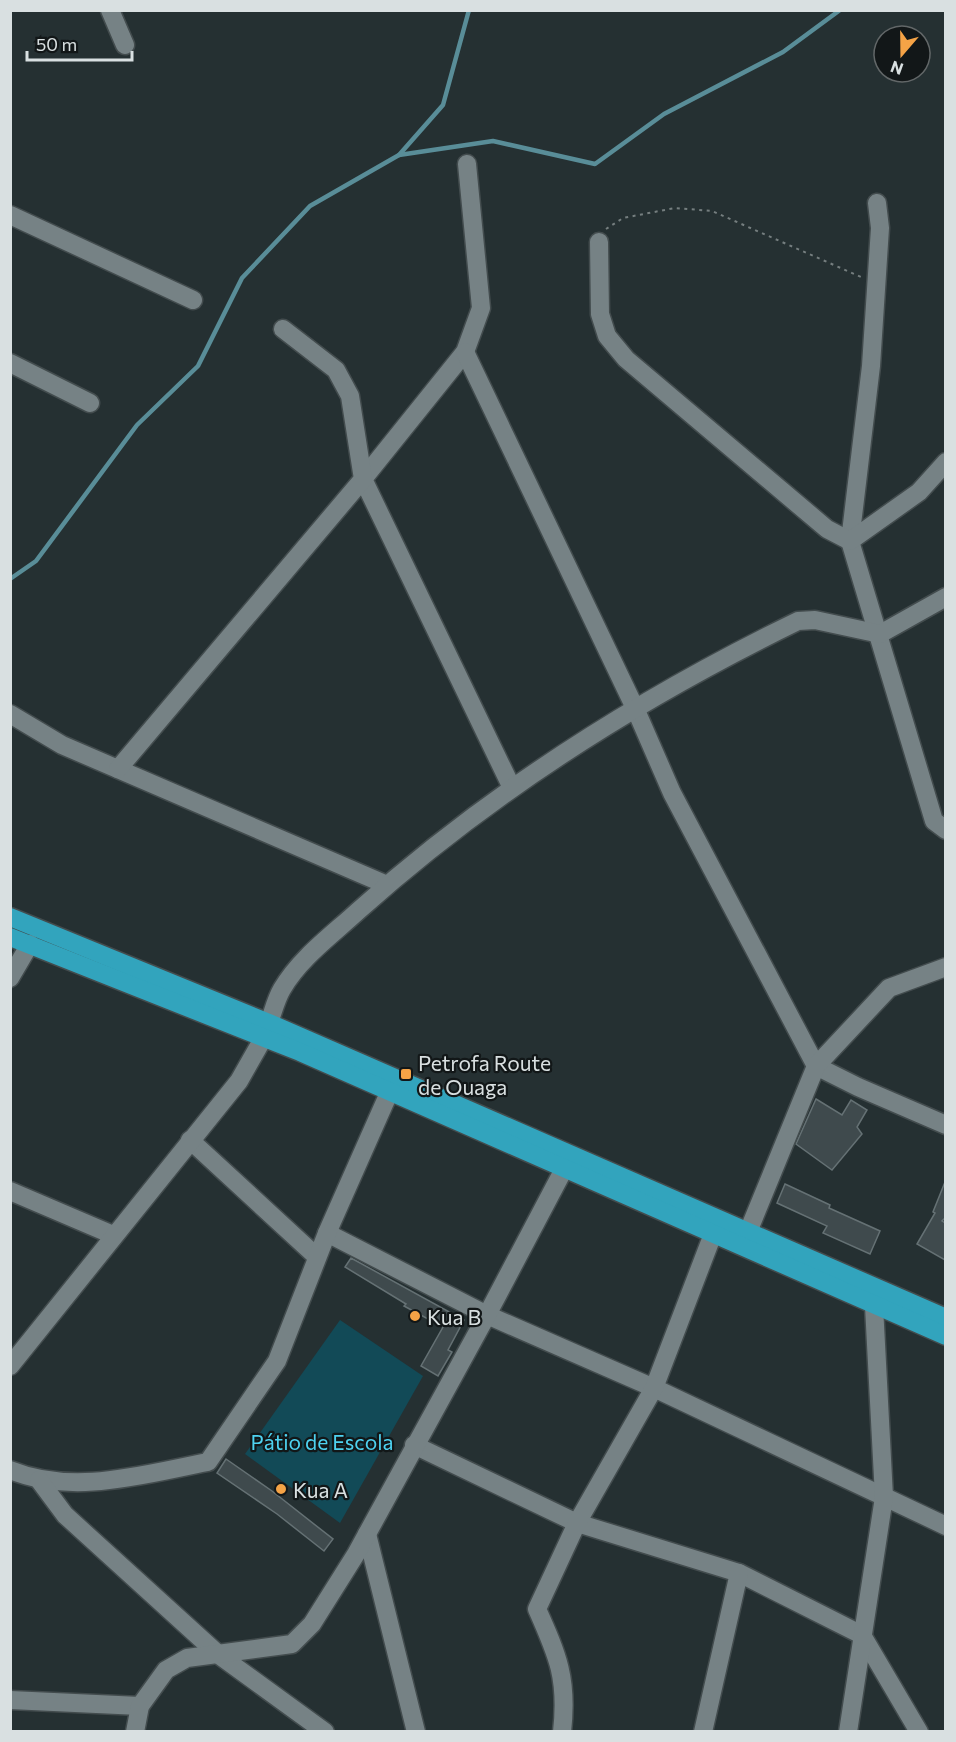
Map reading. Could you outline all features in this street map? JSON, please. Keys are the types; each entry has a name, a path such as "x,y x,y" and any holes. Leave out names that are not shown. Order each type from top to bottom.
{"highway":[{"path":"10,917 349,1066 748,1232 875,1297 945,1336"},
{"path":"10,937 266,1030"},
{"path":"349,1066 389,1093 713,1234 875,1297 945,1318"}],"street":[{"path":"110,10 125,45"},
{"path":"118,769 363,479 465,352 480,308 467,164"},
{"path":"877,203 880,228 871,366 850,541 880,634 934,821 945,830"},
{"path":"10,215 193,300"},
{"path":"599,242 600,314 607,336 626,359 773,482 798,507 827,529 850,541"},
{"path":"283,329 336,370 350,396 363,479 512,788"},
{"path":"465,352 635,708 672,792 816,1065 858,1087 945,1125"},
{"path":"10,363 90,403"},
{"path":"850,541 919,492 945,462"},
{"path":"10,1366 239,1081 266,1030 281,990 299,965 387,885 512,788 635,708 798,621 815,620 880,634 945,597"},
{"path":"10,714 62,745 387,885"},
{"path":"10,978 30,944"},
{"path":"748,1232 816,1065 890,988 945,967"},
{"path":"10,1470 39,1480 84,1483 208,1462 277,1360 327,1233 389,1093"},
{"path":"190,1140 317,1257"},
{"path":"135,1731 140,1706 166,1670 187,1658 292,1644 312,1624 367,1534 564,1169"},
{"path":"10,1191 113,1235"},
{"path":"327,1233 487,1315 654,1388 945,1526"},
{"path":"562,1731 565,1692 563,1681 558,1658 537,1609 577,1523 654,1388 713,1234"},
{"path":"848,1731 884,1497 875,1297"},
{"path":"414,1445 577,1523 739,1573 862,1635 919,1731"},
{"path":"39,1480 65,1515 219,1655 325,1731"},
{"path":"367,1534 416,1731"},
{"path":"703,1731 739,1573"},
{"path":"10,1700 140,1706"}],"path":[{"path":"599,242 606,228 623,218 675,208 712,211 876,283"}],"green space":[{"name":"Pátio de Escola","path":"340,1320 423,1376 340,1523 245,1454"}],"building":[{"path":"816,1099 842,1115 851,1100 867,1110 857,1127 862,1134 832,1170 796,1144"},
{"path":"945,1182 945,1218 942,1221 945,1223 945,1260 917,1244 935,1213 933,1212"},
{"path":"785,1184 830,1205 829,1208 880,1231 870,1254 823,1233 827,1226 777,1203"},
{"path":"351,1258 464,1320 448,1350 452,1352 438,1376 421,1366 443,1327 404,1306 406,1304 345,1267"},
{"path":"226,1459 272,1491 333,1539 324,1551 277,1514 217,1473"}],"waterway":[{"path":"10,579 36,561 137,425 198,366 242,278 310,206 399,155 443,105 469,10"},
{"path":"399,155 493,141 595,164 664,114 783,52 840,10"}],"place":[{"name":"Petrofa Route de Ouaga","path":"406,1074"},
{"name":"Kua B","path":"415,1316"},
{"name":"Kua A","path":"281,1489"}]}
